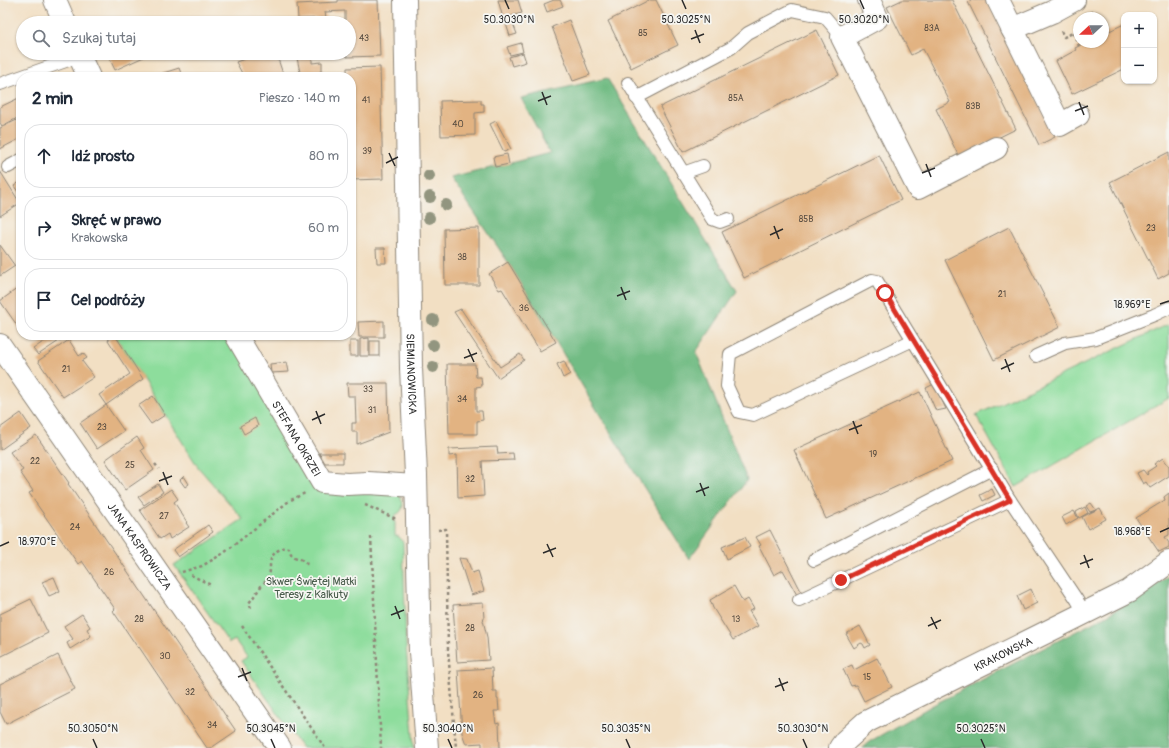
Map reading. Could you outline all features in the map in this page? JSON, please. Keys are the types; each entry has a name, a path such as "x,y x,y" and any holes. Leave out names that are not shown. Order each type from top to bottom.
{"street":[{"path":"55,0 62,16"},
{"name":"SIEMIANOWICKA","path":"405,0 411,368 416,486 420,652 427,748"},
{"path":"869,0 877,18 842,37 918,188 996,148"},
{"path":"998,0 1060,125 1078,116"},
{"path":"1012,29 1074,0"},
{"path":"81,60 87,72"},
{"name":"STEFANA OKRZEI","path":"239,340 322,482 416,486"},
{"name":"JANA KASPROWICZA","path":"0,345 280,748"},
{"name":"KRAKOWSKA","path":"840,748 845,741 866,722 1129,591 1169,562"}],"lane":[{"path":"636,98 731,48 748,33 792,10 825,17 842,37"},
{"path":"33,72 65,60"},
{"path":"0,84 16,78"},
{"path":"628,83 712,219 720,222 728,219"},
{"path":"8,167 16,163"},
{"path":"683,173 703,166"},
{"path":"913,340 753,415 739,412 727,386 730,354 872,280 878,281 1010,500 1085,614"},
{"path":"1036,356 1065,343 1096,338 1169,308"},
{"path":"814,560 992,469"},
{"path":"799,600 1010,500"}],"path":[{"path":"1068,35 1073,33"},
{"path":"155,464 159,469"},
{"path":"181,573 186,570 202,566 224,553 290,501 301,494 309,492"},
{"path":"361,503 394,518"},
{"path":"442,530 446,529 448,650 456,748"},
{"path":"370,537 381,748"},
{"path":"252,608 248,603 269,576 270,559 271,556 277,551 286,547 289,548 291,555 301,558 307,564 309,563"},
{"path":"191,575 210,585"},
{"path":"242,626 325,748"}],"green space":[{"path":"607,78 737,291 696,352 747,480 689,559 633,470 508,262 451,178 550,153 521,98"},
{"path":"1169,324 1169,398 1016,487 976,415"},
{"name":"Skwer Świętej Matki Teresy z Kalkuty","path":"118,340 234,340 311,471 309,483 394,491 400,496 403,507 399,513 395,515 395,536 400,538 403,543 406,646 414,748 302,748 241,661 247,657 235,640 229,643 174,565 243,519 198,467"},
{"path":"1169,576 1169,748 862,748 869,742 933,705 1106,616"}],"building":[{"path":"338,0 378,0 380,56 356,57 356,16 345,16 345,11 325,12 326,16 298,16 297,4 338,2"},
{"path":"498,0 518,0 522,13 503,18"},
{"path":"554,0 560,0 563,6 547,12 544,4"},
{"path":"649,0 656,0 678,45 631,68 608,21"},
{"path":"902,0 952,0 1016,129 959,157 936,109 950,102 923,49 911,55 887,7"},
{"path":"971,0 987,0 1055,137 1039,145 968,2"},
{"path":"569,20 590,75 573,81 552,27"},
{"path":"512,21 517,34 510,36 506,24"},
{"path":"1121,25 1121,70 1072,94 1056,61 1076,50 1075,48 1109,48 1109,31"},
{"path":"817,30 839,75 683,152 660,107"},
{"path":"521,43 523,52 510,55 507,47"},
{"path":"523,53 526,62 512,66 509,57"},
{"path":"110,60 137,60 115,70"},
{"path":"242,60 278,60 282,72 241,72 236,62"},
{"path":"297,60 312,60 312,63 322,62 322,71 320,72 300,72"},
{"path":"380,67 383,179 356,180 356,72 347,72 347,68"},
{"path":"179,68 180,72 167,72"},
{"path":"16,99 16,119 2,126 0,123 0,107"},
{"path":"481,100 481,104 484,104 484,112 475,113 475,135 441,136 440,101"},
{"path":"16,120 16,141 0,149 0,128"},
{"path":"496,121 511,149 504,152 490,124"},
{"path":"1169,152 1169,273 1158,279 1110,182"},
{"path":"507,154 509,164 495,167 493,157"},
{"path":"879,155 901,200 744,278 722,232"},
{"path":"0,171 16,197 16,206 0,216"},
{"path":"1009,227 1060,327 994,360 945,260"},
{"path":"479,228 479,285 445,285 444,229"},
{"path":"0,245 15,266 0,276"},
{"path":"376,248 385,248 386,263 377,263"},
{"path":"508,262 556,342 540,351 502,289 499,290 489,274"},
{"path":"16,290 16,324 0,301"},
{"path":"461,309 500,367 520,354 524,360 498,378 454,312"},
{"path":"384,321 384,337 359,337 358,322"},
{"path":"369,338 369,356 360,356 360,339"},
{"path":"46,340 60,340 38,355 33,349"},
{"path":"69,340 79,356 83,353 87,358 82,361 94,377 63,397 38,361"},
{"path":"108,340 118,340 143,379 106,405 99,395 130,374"},
{"path":"350,341 358,341 358,356 350,356"},
{"path":"370,341 379,341 379,356 370,356"},
{"path":"564,361 570,374 563,378 557,364"},
{"path":"287,362 289,372 271,373 270,364"},
{"path":"447,364 475,364 476,377 481,377 482,386 476,387 476,411 482,411 483,420 477,421 477,434 449,434"},
{"path":"347,383 388,383 389,432 357,444 357,432 352,432 352,423 356,423 355,396 348,396"},
{"path":"934,384 946,409 936,411 926,388"},
{"path":"920,392 952,461 826,519 794,450"},
{"path":"153,396 165,415 151,424 138,406"},
{"path":"106,405 124,431 97,449 80,423"},
{"path":"21,413 31,428 0,450 0,428"},
{"path":"255,418 258,426 244,434 240,426"},
{"path":"36,435 236,731 211,748 207,748 139,647 138,648 113,611 115,609 82,561 78,564 29,493 33,491 20,472 23,470 10,452"},
{"path":"137,437 144,448 141,450 154,470 125,490 105,460"},
{"path":"497,447 498,454 513,453 514,460 482,461 484,496 458,498 457,455 449,456 449,449"},
{"path":"319,453 343,453 343,463 325,463"},
{"path":"1163,458 1169,466 1169,476 1150,488 1146,482 1143,484 1137,473 1143,470 1147,475 1147,472 1156,466 1154,464"},
{"path":"184,476 189,484 185,487 180,480"},
{"path":"158,484 163,492 144,505 138,497"},
{"path":"171,489 178,499 174,502 189,527 170,539 168,534 160,539 140,510"},
{"path":"992,489 995,495 983,501 980,495"},
{"path":"1169,493 1169,535 1165,537 1169,543 1169,547 1159,552 1136,518 1165,500 1164,497"},
{"path":"1091,503 1096,510 1090,512 1086,506"},
{"path":"1085,507 1088,513 1079,518 1076,512"},
{"path":"1100,508 1106,519 1088,529 1082,517"},
{"path":"1074,511 1078,518 1066,525 1062,517"},
{"path":"208,525 213,532 178,557 173,550"},
{"path":"770,530 802,593 797,595 783,570 774,575 759,546 761,545 756,537"},
{"path":"745,537 750,547 727,559 722,547"},
{"path":"459,558 467,559 472,573 478,571 484,591 471,595"},
{"path":"54,577 60,591 49,596 42,582"},
{"path":"734,586 743,602 748,599 754,609 749,611 758,626 733,640 713,608 710,600"},
{"path":"1031,589 1037,603 1023,610 1017,596"},
{"path":"31,599 48,633 0,657 0,614"},
{"path":"483,603 483,620 487,637 489,660 457,662 453,605"},
{"path":"82,614 90,627 87,629 91,636 70,649 67,643 73,639 64,626"},
{"path":"860,626 870,645 865,648 861,643 854,648 846,634"},
{"path":"58,655 75,689 6,724 0,712 0,684"},
{"path":"877,658 892,687 864,701 856,685 851,686 843,669 852,665 854,670"},
{"path":"492,668 493,691 497,691 498,699 499,711 494,711 496,724 499,723 500,748 482,748 482,743 466,744 462,733 458,670"}],"route":[{"path":"841,580 1010,500 885,293"}]}
